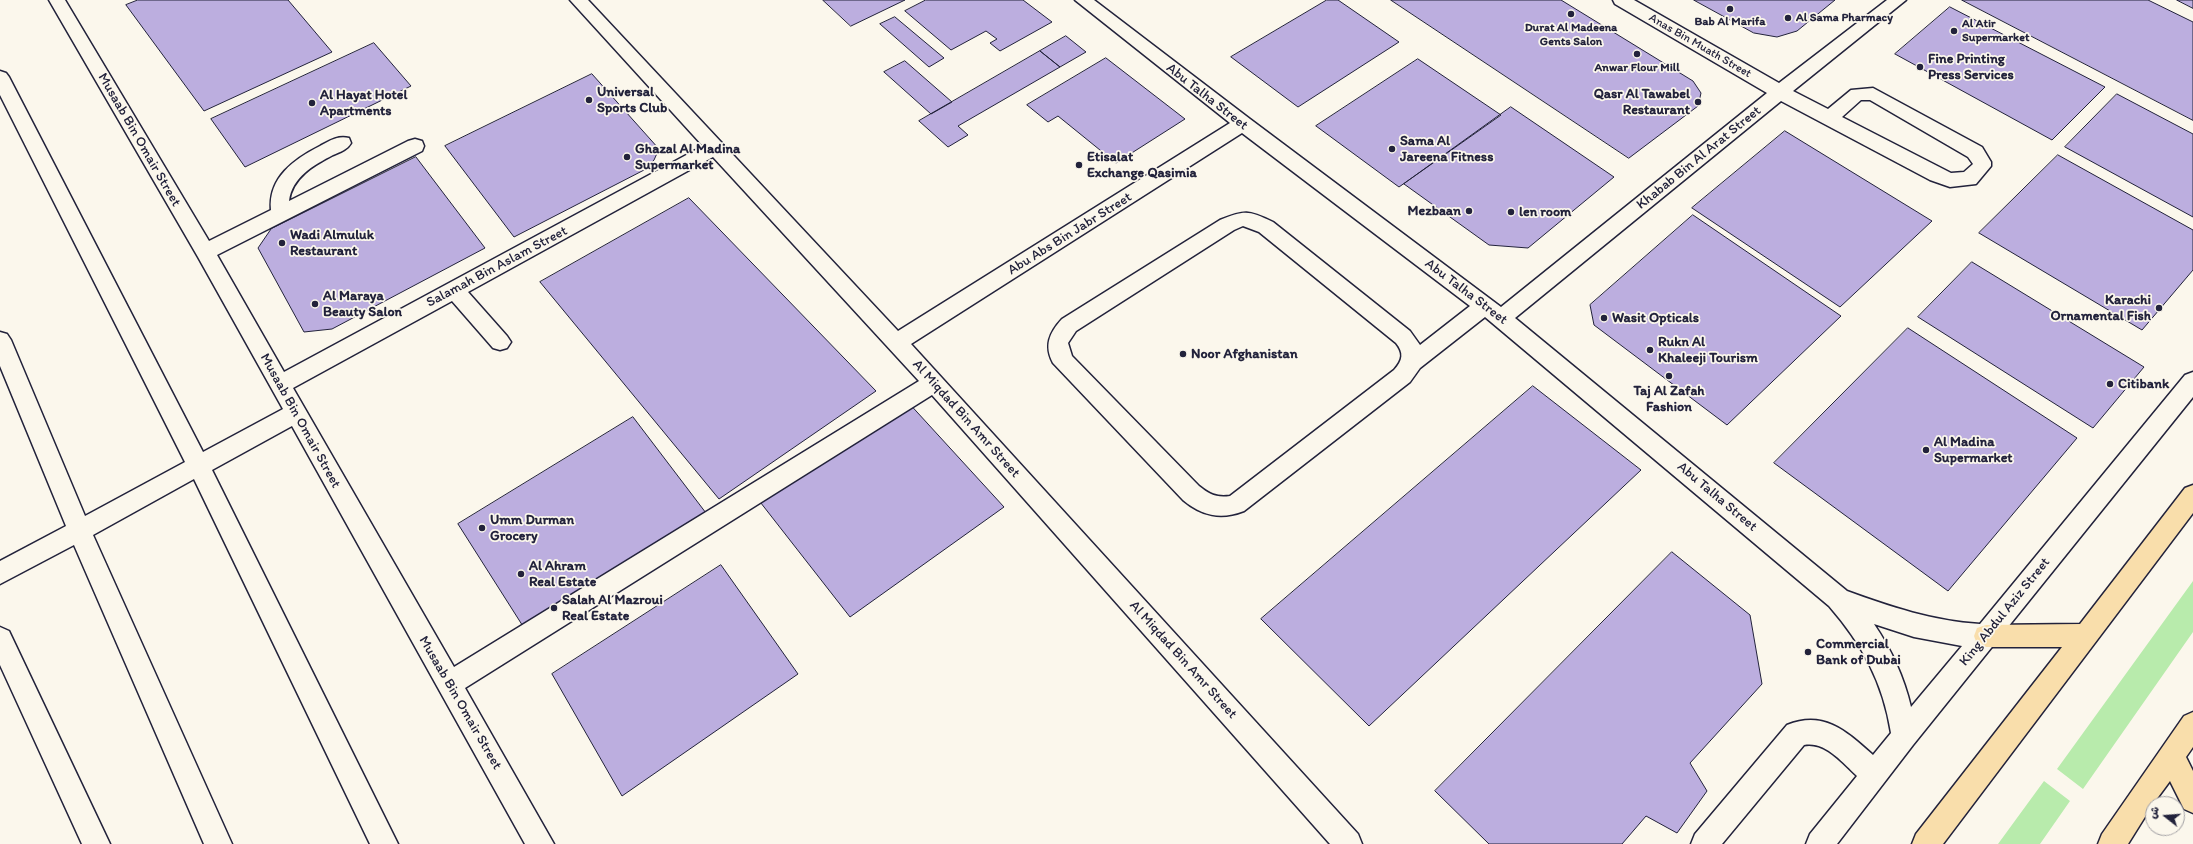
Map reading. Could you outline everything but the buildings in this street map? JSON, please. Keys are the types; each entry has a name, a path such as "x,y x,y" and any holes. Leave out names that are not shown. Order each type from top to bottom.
{"highway":[{"path":"1926,844 2193,495"},
{"path":"1986,636 2085,635"},
{"path":"2112,844 2193,725"},
{"path":"2172,756 2193,800"}],"street":[{"name":"Musaab Bin Omair Street","path":"57,0 205,252 540,844"},
{"name":"Al Miqdad Bin Amr Street","path":"578,0 896,344 934,383 1348,844"},
{"name":"Abu Talha Street","path":"1082,0 1243,124 1493,312 1838,598 1857,618 1885,663 1901,712 1904,736"},
{"name":"Anas Bin Muath Street","path":"1621,0 1780,92 1829,118 1943,178 1956,181 1969,179 1982,166 1980,157 1975,152 1873,94 1857,94 1829,118"},
{"name":"Khabab Bin Al Arat Street","path":"1413,362 1414,353 1404,337 1266,227 1251,220 1242,219 1227,225 1069,325 1058,339 1057,347 1058,355 1064,362 1191,493 1207,505 1217,508 1236,504 1402,376 1413,362 1493,312 1898,0"},
{"path":"0,77 198,465 384,844"},
{"name":"Abu Abs Bin Jabr Street","path":"896,344 1243,124"},
{"path":"281,213 278,202 282,188 290,175 304,163 342,143"},
{"path":"205,252 415,146"},
{"name":"Salamah Bin Aslam Street","path":"280,385 715,148"},
{"path":"454,290 500,342"},
{"path":"0,340 79,530 218,844"},
{"name":"King Abdul Aziz Street","path":"1820,844 1904,736 2193,381"},
{"path":"449,684 934,383"},
{"path":"0,573 296,413"},
{"name":"Abu Talha Street","path":"1838,598 1868,611 1928,630 1958,635 1986,636"},
{"path":"0,639 37,715 96,844"},
{"path":"1706,844 1796,734 1818,732 1830,737 1874,774"}],"green space":[{"path":"2193,581 2193,632 2083,789 2057,769"},
{"path":"2044,781 2070,801 2040,844 1998,844"}],"place":[{"name":"Bab Al Marifa","path":"1730,9"},
{"name":"Durat Al Madeena Gents Salon","path":"1571,14"},
{"name":"Al Sama Pharmacy","path":"1788,18"},
{"name":"Al Atir Supermarket","path":"1954,31"},
{"name":"Anwar Flour Mill","path":"1637,54"},
{"name":"Fine Printing Press Services","path":"1920,67"},
{"name":"Universal Sports Club","path":"589,100"},
{"name":"Qasr Al Tawabel Restaurant","path":"1698,102"},
{"name":"Al Hayat Hotel Apartments","path":"312,103"},
{"name":"Sama Al Jareena Fitness","path":"1392,149"},
{"name":"Ghazal Al Madina Supermarket","path":"627,157"},
{"name":"Etisalat Exchange Qasimia","path":"1079,165"},
{"name":"Mezbaan","path":"1469,211"},
{"name":"len room","path":"1511,212"},
{"name":"Wadi Almuluk Restaurant","path":"282,243"},
{"name":"Al Maraya Beauty Salon","path":"315,304"},
{"name":"Karachi Ornamental Fish","path":"2159,308"},
{"name":"Wasit Opticals","path":"1604,318"},
{"name":"Rukn Al Khaleeji Tourism","path":"1650,350"},
{"name":"Noor Afghanistan","path":"1183,354"},
{"name":"Taj Al Zafah Fashion","path":"1669,376"},
{"name":"Citibank","path":"2110,384"},
{"name":"Al Madina Supermarket","path":"1926,450"},
{"name":"Umm Durman Grocery","path":"482,528"},
{"name":"Al Ahram Real Estate","path":"521,574"},
{"name":"Salah Al Mazroui Real Estate","path":"554,608"},
{"name":"Commercial Bank of Dubai","path":"1808,652"}]}
